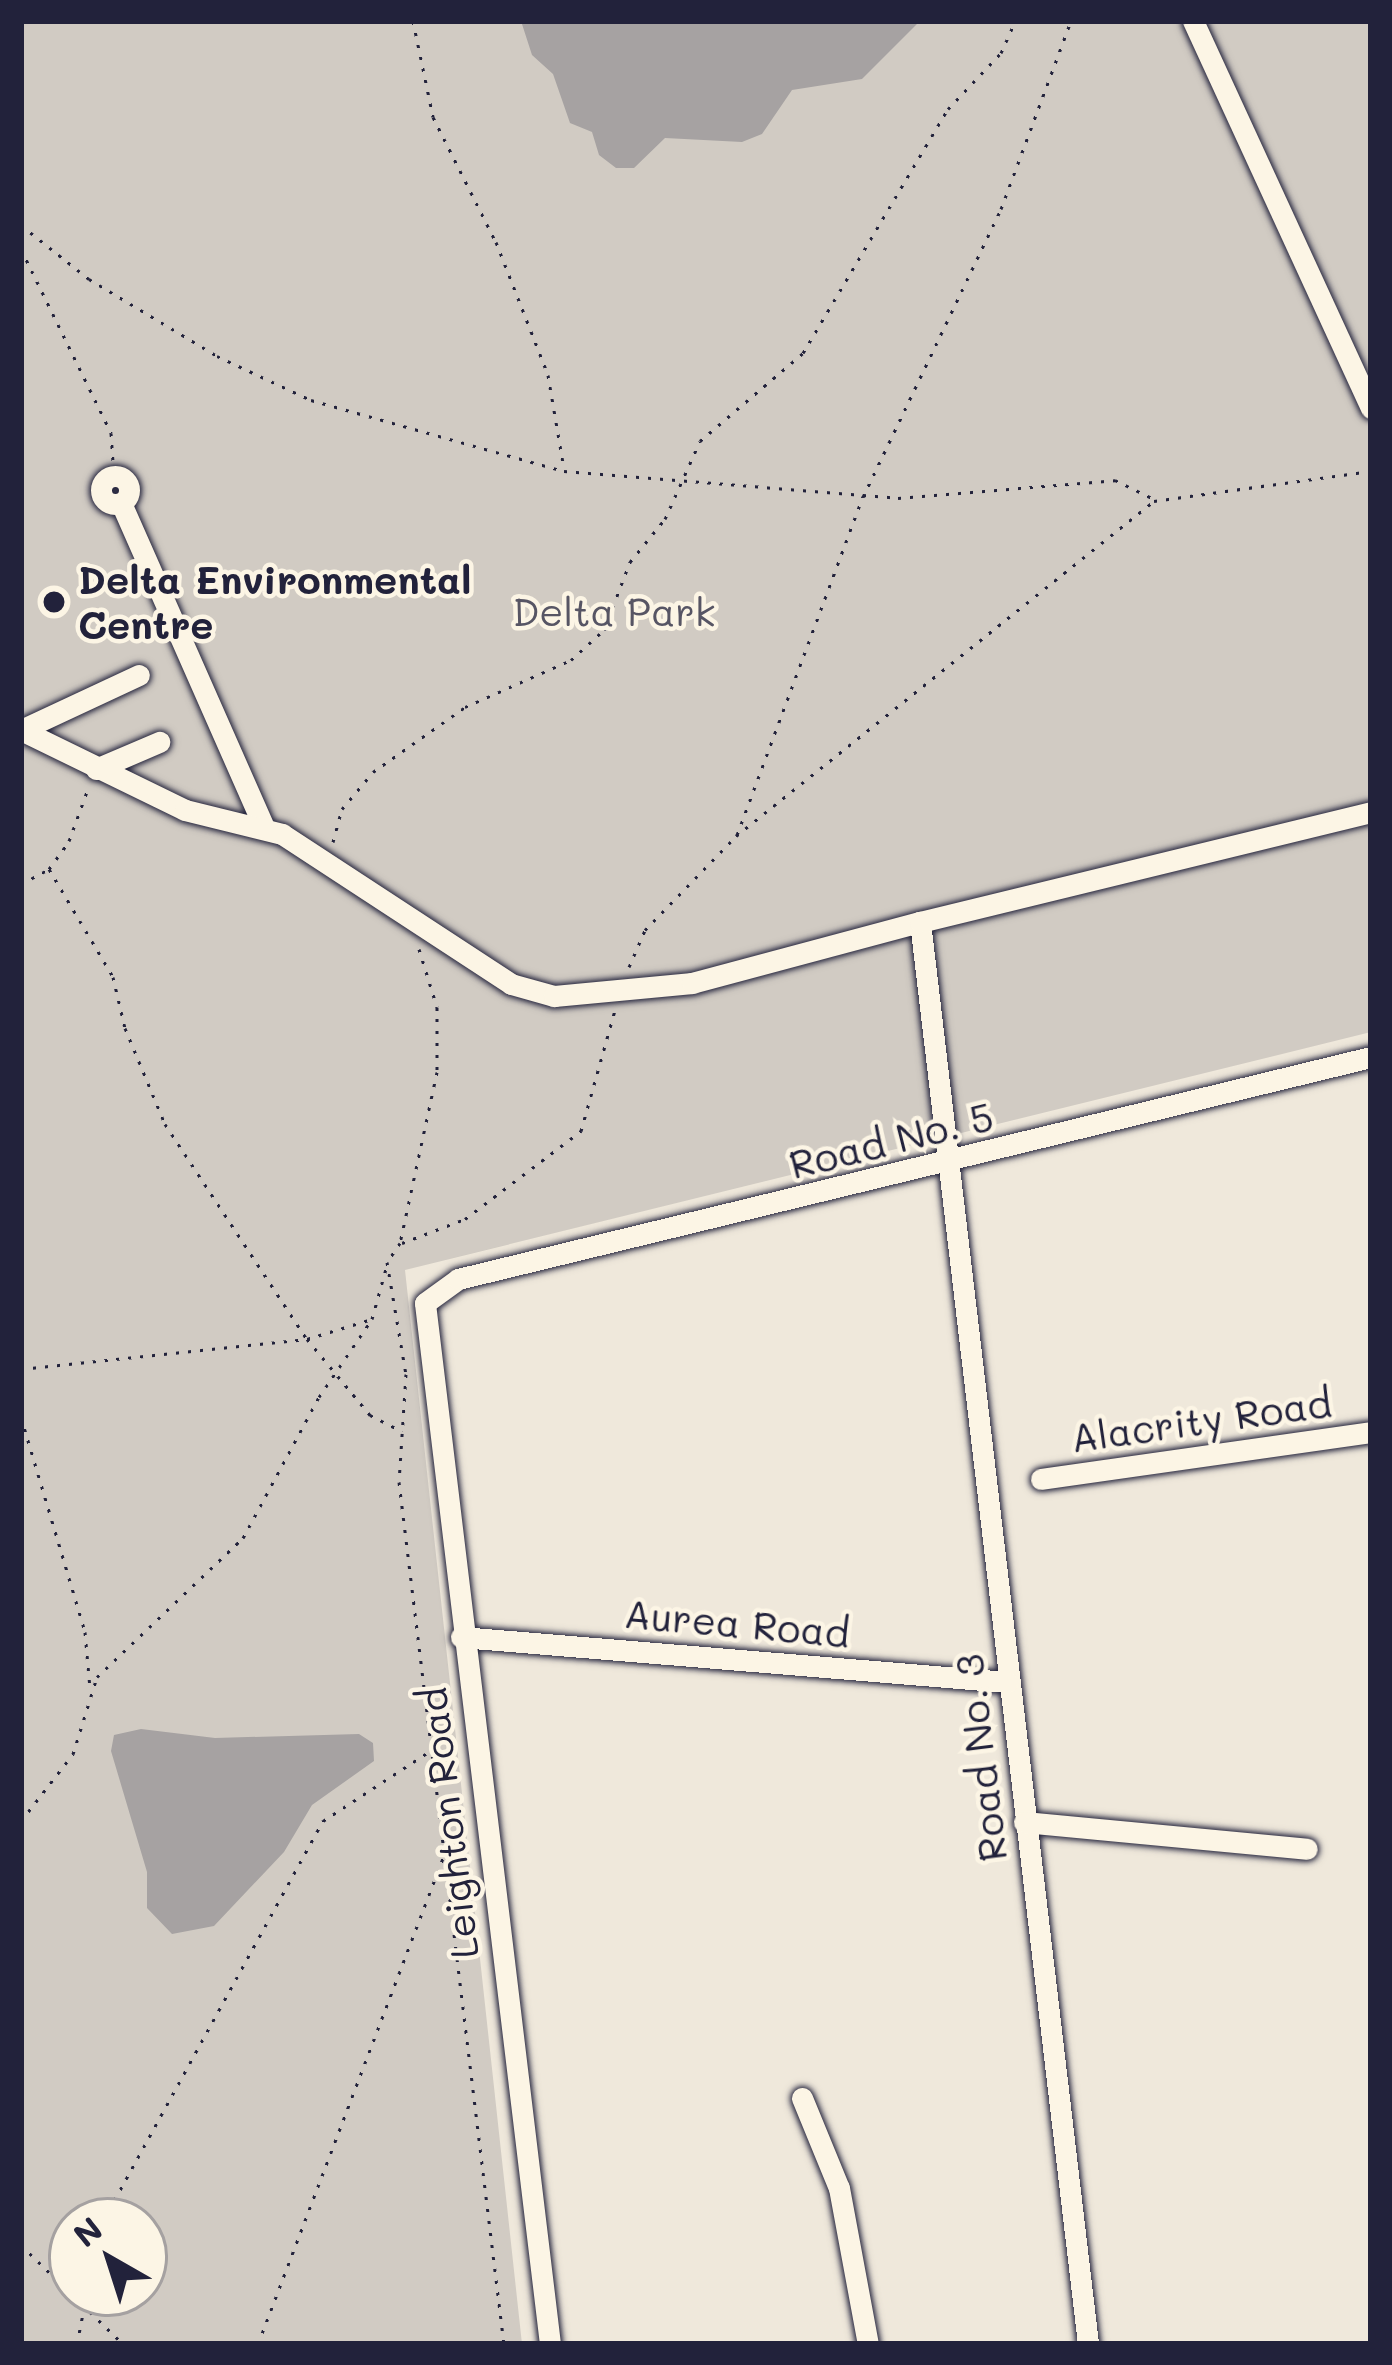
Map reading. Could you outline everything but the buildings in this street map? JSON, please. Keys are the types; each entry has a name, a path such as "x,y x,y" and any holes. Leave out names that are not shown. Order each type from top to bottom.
{"street":[{"path":"1193,21 1371,408"},
{"path":"114,476 100,492 108,503 121,503 265,829"},
{"path":"21,730 139,675"},
{"path":"21,730 185,810 265,829 511,984 554,996 618,994 692,983 1371,812"},
{"path":"96,769 159,742"},
{"name":"Road No. 3","path":"920,922 952,1161 1007,1682 1088,2344"},
{"name":"Road No. 5","path":"430,1296 458,1279 1371,1057"},
{"name":"Leighton Road","path":"430,1296 424,1333 550,2344"},
{"name":"Alacrity Road","path":"1041,1479 1371,1432"},
{"name":"Aurea Road","path":"461,1637 1007,1682"},
{"path":"1024,1822 1307,1850"},
{"path":"802,2098 839,2188 868,2344"}],"path":[{"path":"412,21 426,100 548,375 564,471"},
{"path":"327,867 342,809 373,772 465,706 571,660 604,630 630,562 664,520 700,441 802,352 948,109 1001,53 1015,21"},
{"path":"736,836 863,497 1001,209 1071,21"},
{"path":"21,225 125,301 311,400 564,471 863,497 1115,480 1154,501"},
{"path":"21,249 112,433 114,476"},
{"path":"400,1244 465,1219 581,1131 618,994 645,930 736,836 1154,501 1371,472"},
{"path":"21,884 49,869 69,842 96,769"},
{"path":"49,869 113,976 124,1028 165,1124 307,1339 370,1415 402,1431"},
{"path":"90,1690 243,1538 336,1373 373,1319 387,1262 400,1244 437,1072 437,1007 409,918"},
{"path":"387,1262 406,1374 399,1482 502,2344"},
{"path":"21,1369 307,1339 373,1319"},
{"path":"21,1417 85,1632 90,1690 73,1754 21,1821"},
{"path":"116,2197 323,1821 431,1750"},
{"path":"258,2344 444,1854"},
{"path":"21,2245 48,2271"},
{"path":"96,2317 123,2344"}],"green space":[{"name":"Delta Park","path":"21,21 1371,21 1371,1032 405,1270 522,2344 21,2344"}],"shaded area":[{"path":"521,21 920,21 862,79 792,90 762,134 742,142 665,138 634,168 616,168 599,155 592,132 570,123 553,74 532,55"},
{"path":"141,1729 215,1738 359,1734 373,1743 374,1761 312,1805 284,1852 214,1926 172,1934 147,1908 147,1872 111,1751 114,1735"}],"place":[{"name":"Delta Environmental Centre","path":"54,602"}]}
